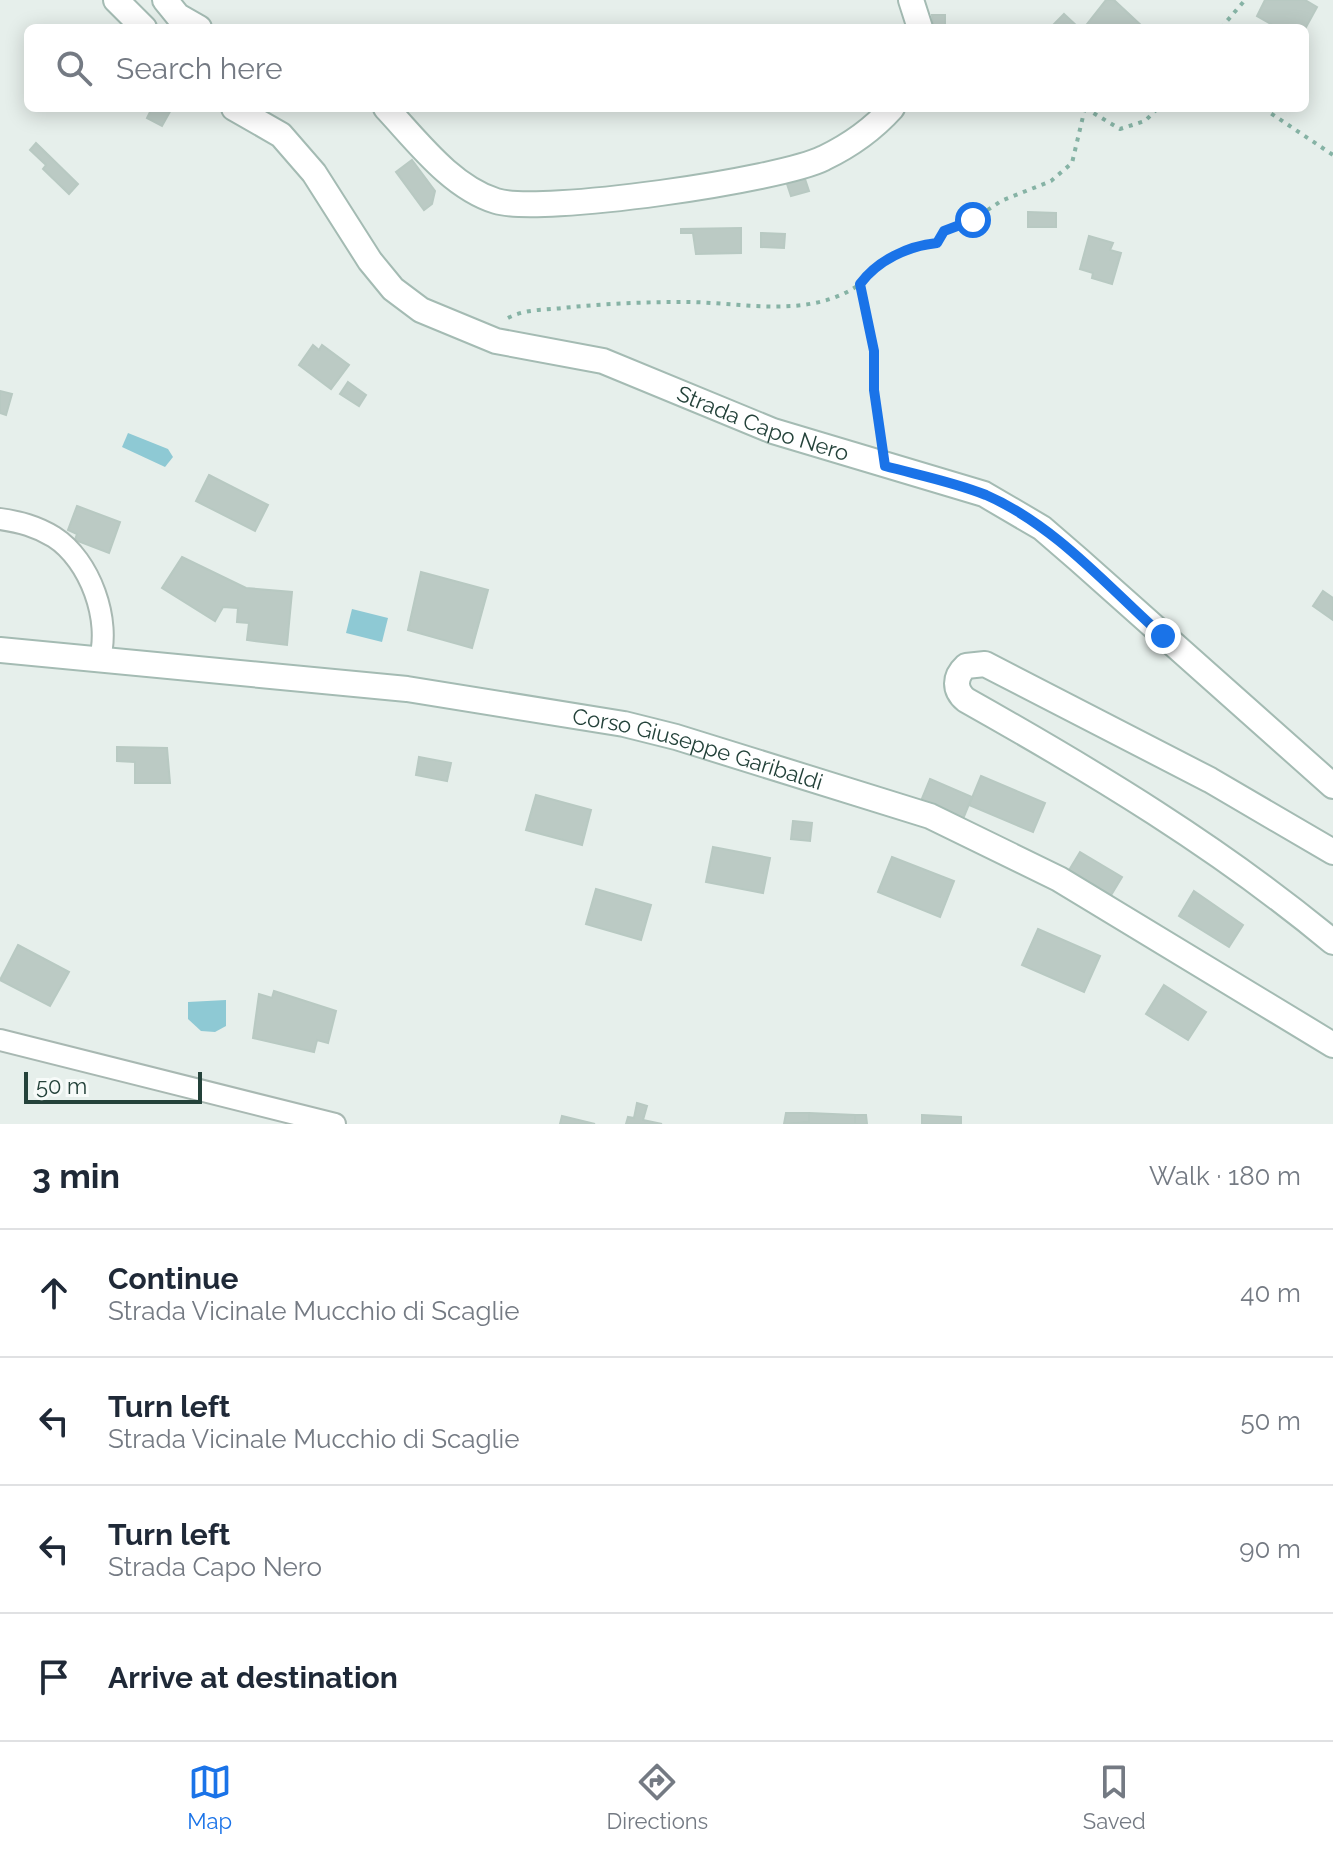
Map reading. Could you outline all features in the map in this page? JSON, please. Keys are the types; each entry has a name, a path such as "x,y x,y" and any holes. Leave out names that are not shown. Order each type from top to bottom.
{"main road":[{"path":"116,0 140,24"},
{"path":"165,0 178,16 192,24"},
{"path":"911,0 919,24"},
{"name":"Strada Capo Nero","path":"241,112 281,135 299,154 393,289 421,310 487,338 603,361 773,431 984,494 1042,528 1333,786"},
{"path":"390,112 471,190 496,201 542,206 677,189 799,166 836,151 887,112"},
{"name":"Corso Giuseppe Garibaldi","path":"0,650 407,689 624,724 844,789 930,816 1059,879 1333,1045"},
{"path":"1333,852 1210,780 985,664 966,666 958,677 958,690 966,700 1081,765 1266,886 1333,942"}],"street":[{"path":"0,519 30,524 57,538 79,561 97,601 106,640 99,661"},
{"path":"0,1040 335,1124"}],"path":[{"path":"1224,24 1245,0"},
{"path":"487,338 501,322 518,313 680,302 790,307 820,303 845,295 869,273 913,245 937,243 944,231 1051,181 1072,163 1084,112"},
{"path":"1092,112 1120,129 1145,121 1154,112"},
{"path":"1269,112 1333,155"},
{"path":"860,284 874,351 874,390 885,466"}],"water":[{"path":"128,433 168,449 173,457 165,467 122,447"},
{"path":"352,609 388,618 382,642 346,633"},
{"path":"226,1000 226,1026 215,1032 201,1031 188,1019 188,1002"}],"building":[{"path":"1106,0 1114,0 1140,24 1087,24"},
{"path":"1265,0 1305,0 1317,7 1308,24 1271,24 1257,16"},
{"path":"1064,14 1075,24 1054,24"},
{"path":"932,15 945,15 945,24 933,24"},
{"path":"150,112 170,112 162,126 147,118"},
{"path":"36,143 78,184 69,194 43,169 46,165 30,150"},
{"path":"412,160 435,191 432,204 424,210 396,172"},
{"path":"804,176 809,191 791,196 786,181"},
{"path":"1028,212 1056,213 1056,227 1028,227"},
{"path":"741,228 741,253 696,254 693,233 681,233 681,229"},
{"path":"761,233 785,234 784,248 761,247"},
{"path":"1089,236 1113,243 1110,250 1121,253 1112,284 1092,278 1093,273 1080,269"},
{"path":"313,345 319,350 322,345 349,365 331,389 299,365"},
{"path":"348,382 366,395 359,406 340,394"},
{"path":"0,391 12,394 6,415 0,413"},
{"path":"209,475 268,505 255,531 196,501"},
{"path":"77,506 120,522 109,553 75,540 77,534 68,530"},
{"path":"182,557 246,588 292,592 287,645 247,640 249,623 237,622 238,608 223,607 215,621 162,588"},
{"path":"421,572 488,590 472,648 408,630"},
{"path":"1323,591 1333,598 1333,620 1313,606"},
{"path":"117,747 167,748 170,783 135,783 135,762 117,761"},
{"path":"419,757 451,763 447,781 416,775"},
{"path":"981,776 1045,803 1033,832 969,805"},
{"path":"930,779 972,797 963,819 921,801"},
{"path":"536,795 591,810 582,845 526,830"},
{"path":"793,821 812,823 810,841 791,839"},
{"path":"713,847 770,858 763,893 706,882"},
{"path":"1080,852 1122,877 1110,897 1068,872"},
{"path":"892,857 954,881 940,917 878,892"},
{"path":"596,889 651,905 641,940 586,924"},
{"path":"1194,891 1243,925 1229,947 1179,916"},
{"path":"1038,929 1100,956 1084,992 1022,965"},
{"path":"18,945 69,972 50,1006 0,980"},
{"path":"1164,985 1206,1012 1188,1040 1146,1014"},
{"path":"274,991 336,1011 328,1043 317,1040 314,1052 253,1038 259,994 272,998"},
{"path":"637,1103 647,1106 643,1120 662,1124 626,1124 628,1117 634,1118"},
{"path":"786,1113 809,1113 809,1122 784,1124"},
{"path":"809,1113 855,1115 855,1124 790,1124 809,1122"},
{"path":"855,1115 866,1115 867,1124 855,1124"},
{"path":"922,1115 961,1117 961,1124 922,1124"},
{"path":"562,1116 595,1124 560,1124"}],"route":[{"path":"973,220 944,231 937,243 913,245 869,273 860,284 874,351 874,390 885,466 984,494 1013,509 1042,528 1163,636"}]}
